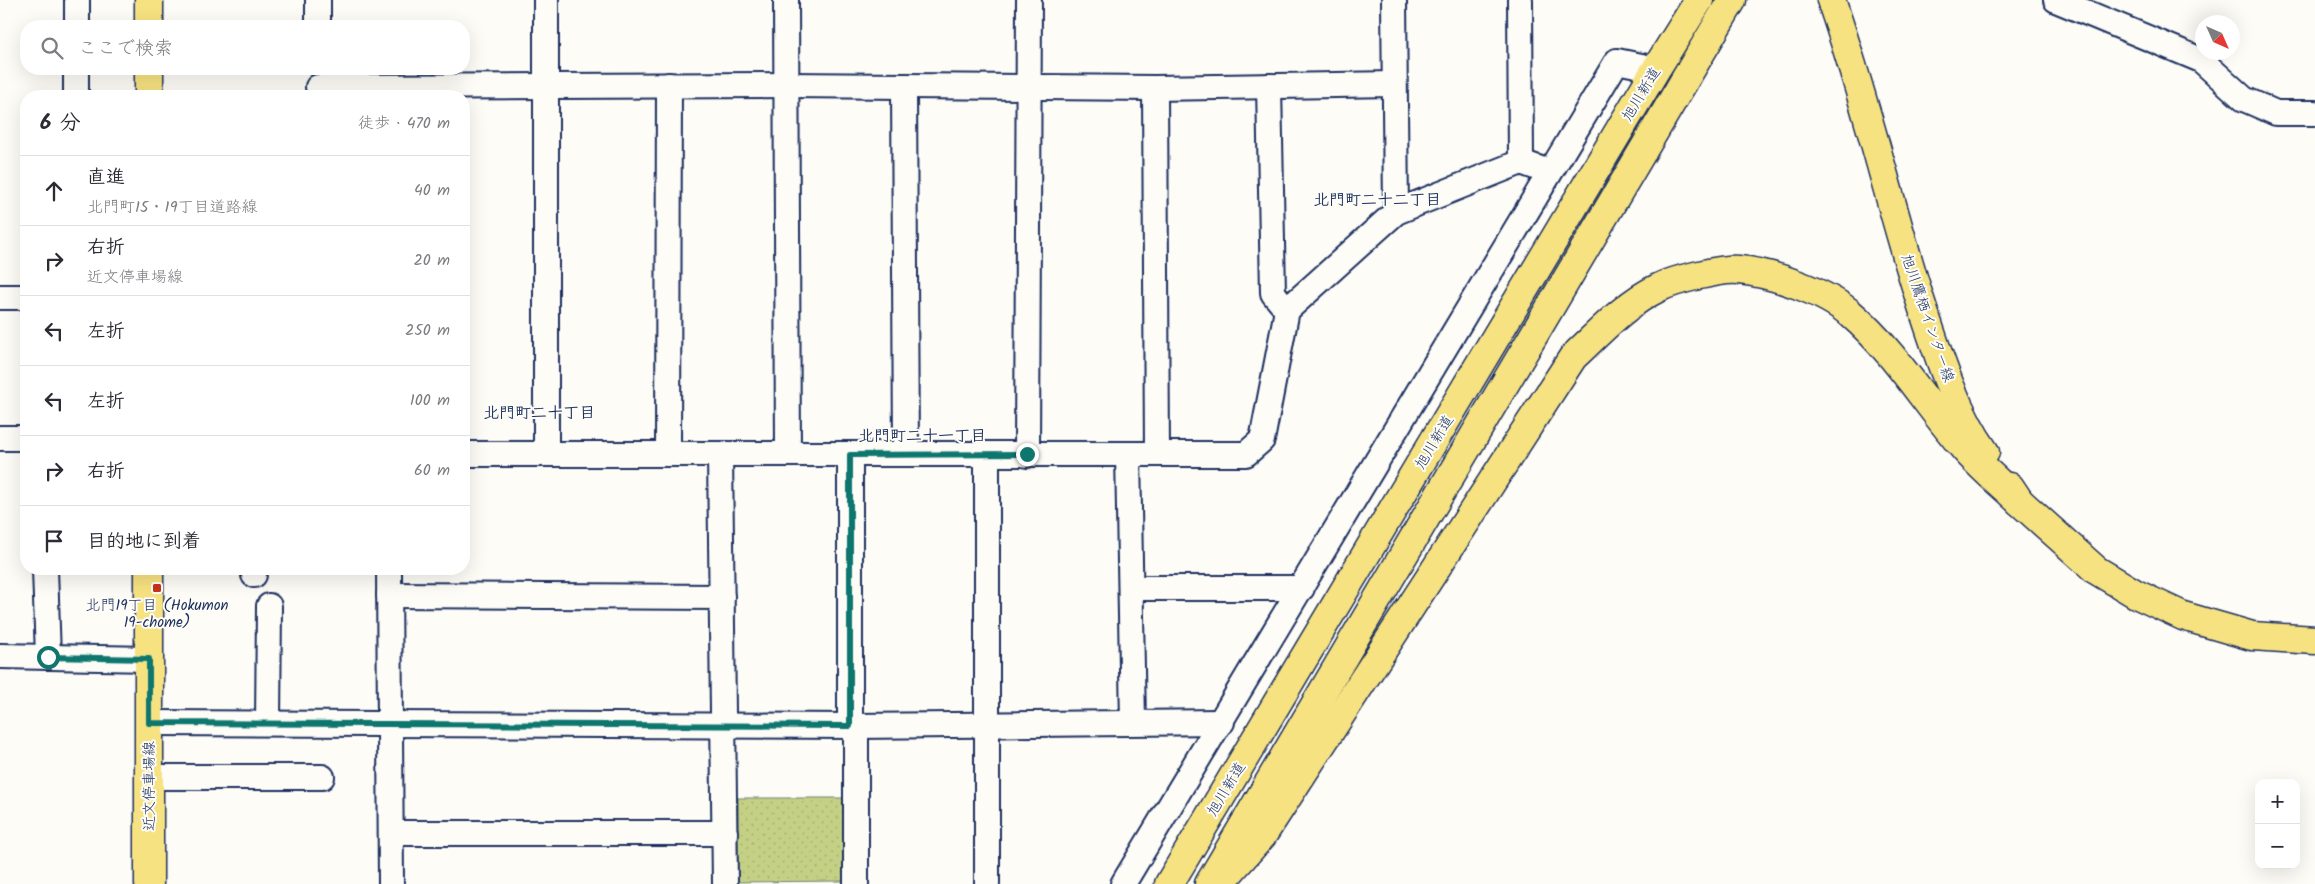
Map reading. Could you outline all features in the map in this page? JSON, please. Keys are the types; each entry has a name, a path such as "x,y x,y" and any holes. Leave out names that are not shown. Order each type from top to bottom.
{"main road":[{"path":"149,0 149,20"},
{"name":"旭川新道","path":"1170,884 1699,0"},
{"name":"旭川新道","path":"1209,884 1732,0"},
{"name":"旭川鷹栖インター線","path":"1831,0 1855,68 1909,265 1939,359 1975,438 2020,502 2096,570 2136,594 2183,616 2252,636 2315,640"},
{"path":"1850,0 1855,68"},
{"path":"149,75 150,90"},
{"path":"1219,884 1262,836 1574,357 1621,311 1659,287 1697,276 1738,269 1784,280 1815,292 1849,312 1879,340 1964,448 2020,502"},
{"name":"近文停車場線","path":"149,575 150,884"}],"street":[{"path":"77,0 77,20"},
{"path":"318,0 318,20"},
{"path":"546,0 546,454"},
{"path":"786,0 788,453"},
{"path":"1027,454 1029,0"},
{"path":"1394,0 1393,84 1396,212"},
{"path":"1520,0 1522,162"},
{"path":"2056,0 2201,60 2244,99 2276,113 2315,113"},
{"path":"1123,884 1222,722 1617,61 1656,69"},
{"path":"76,75 76,90"},
{"path":"318,84 414,90"},
{"path":"453,90 545,86 669,85 1155,88 1393,84"},
{"path":"668,454 669,85"},
{"path":"1269,86 1273,293 1287,310"},
{"path":"904,87 906,454"},
{"path":"1155,88 1157,454"},
{"path":"470,454 1246,454 1262,440 1287,310 1396,212 1522,162 1549,172"},
{"path":"0,297 20,297"},
{"path":"0,438 20,438"},
{"path":"720,454 725,725 725,884"},
{"path":"987,454 987,884"},
{"path":"850,455 856,884"},
{"path":"1128,455 1133,722"},
{"path":"45,575 48,657"},
{"path":"389,575 391,884"},
{"path":"1131,588 1302,588"},
{"path":"389,595 722,597"},
{"path":"268,723 269,606"},
{"path":"0,656 149,659"},
{"path":"149,723 390,722 853,726 1222,722"},
{"path":"149,777 322,777"},
{"path":"391,833 725,833"}],"green space":[{"path":"738,798 843,798 843,881 738,882"}],"place":[{"name":"北門19丁目 (Hokumon 19-chome)","path":"157,588"}],"district":[{"name":"北門町二十二丁目","path":"1377,199"},
{"name":"北門町二十丁目","path":"539,412"},
{"name":"北門町二十一丁目","path":"922,435"}],"route":[{"path":"48,657 149,659 149,723 390,722 850,726 850,455 1027,454"}]}
